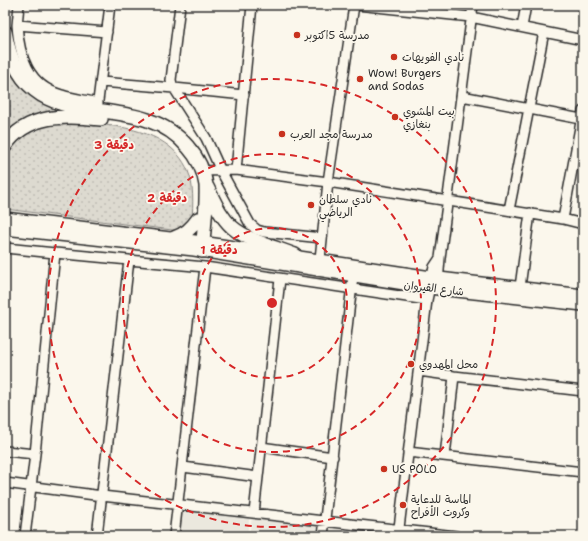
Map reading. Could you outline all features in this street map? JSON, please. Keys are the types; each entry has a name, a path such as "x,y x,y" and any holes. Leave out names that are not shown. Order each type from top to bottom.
{"highway":[{"path":"5,32 14,65 22,79 36,92 51,100 70,105 97,106 148,119 163,126 180,137 194,154 221,214 232,226 291,260"},
{"path":"5,146 10,138 22,128 34,122 51,118 85,117 117,121 149,129 162,135 175,144 192,166 197,187 198,246"},
{"path":"198,246 204,177"},
{"path":"174,238 183,235 190,230 198,219"}],"main road":[{"path":"5,218 174,238 198,246"},
{"path":"5,229 155,246 198,246 291,260 320,259 434,283 520,287 583,295"},
{"name":"شارع القيروان","path":"291,260 353,276 434,283 583,305"}],"street":[{"path":"19,5 17,25 18,40 27,68 37,81 46,88 60,95 97,106 110,5"},
{"path":"180,5 172,84 206,138 221,171 250,224 257,230 264,232 322,238"},
{"path":"236,170 252,5"},
{"path":"320,259 328,182 356,5 471,17 583,40"},
{"path":"398,533 427,300 434,283 440,258 473,5"},
{"path":"522,27 526,5"},
{"path":"17,25 107,32"},
{"path":"509,210 544,32"},
{"path":"101,82 244,95"},
{"path":"462,96 529,109 582,115 579,159 563,219"},
{"path":"204,177 221,171 236,170 328,182 530,213 583,224"},
{"path":"520,287 530,213"},
{"path":"154,262 155,246"},
{"path":"5,248 205,267 427,300"},
{"path":"25,536 32,486 55,253"},
{"path":"97,536 129,260"},
{"path":"174,536 205,267"},
{"path":"323,536 353,276"},
{"path":"254,514 280,279"},
{"path":"419,371 583,391"},
{"path":"445,456 454,376"},
{"path":"261,448 333,457"},
{"path":"5,451 35,454"},
{"path":"408,452 583,472"},
{"path":"183,467 258,477"},
{"path":"5,483 102,496 325,521 398,533 456,536"}],"shaded area":[{"path":"5,53 10,68 16,78 27,90 34,96 64,112 5,138"},
{"path":"54,123 91,124 130,129 165,143 178,155 190,176 193,201 192,220 180,231 5,209 5,155 15,142 36,128"},
{"path":"178,504 250,514 247,536 174,536"},
{"path":"252,517 320,525 319,536 249,536"}],"place":[{"name":"مدرسة 5اكتوبر","path":"297,35"},
{"name":"نادي الفويهات","path":"394,57"},
{"name":"Wow! Burgers and Sodas","path":"360,79"},
{"name":"بيت المشوي بنغازي","path":"395,117"},
{"name":"مدرسة مجد العرب","path":"282,134"},
{"name":"نادي سلطان الرياضي","path":"311,205"},
{"name":"محل المهدوي","path":"411,364"},
{"name":"US POLO","path":"384,469"},
{"name":"الماسة للدعاية وكروت الأفراح","path":"403,505"}]}
